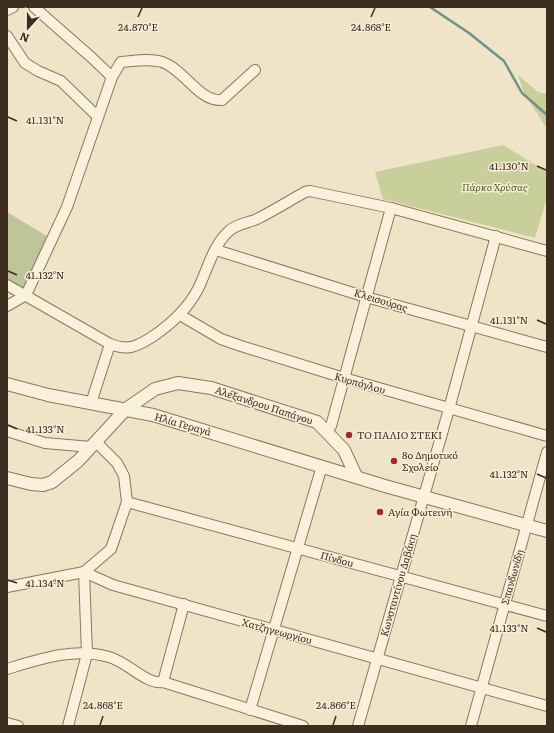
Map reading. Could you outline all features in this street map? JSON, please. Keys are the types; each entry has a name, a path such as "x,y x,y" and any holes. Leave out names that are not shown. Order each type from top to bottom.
{"street":[{"path":"7,10 13,7"},
{"path":"34,7 92,56 112,77"},
{"path":"7,36 25,63 38,71 61,80 98,117"},
{"path":"7,306 26,295 67,207 112,77 121,62 162,62 187,79 208,98 214,101 222,100 255,70"},
{"path":"7,285 110,344 120,348 129,348 138,345 163,329 180,315 198,289 216,250 230,229 258,218 305,192 310,191 391,208 547,251"},
{"path":"327,430 331,426 391,208"},
{"name":"Κωνσταντίνου Δαβάκη","path":"358,726 449,409 496,236"},
{"name":"Κλεισούρας","path":"216,250 366,297 547,346"},
{"name":"Κυρπόγλου","path":"180,315 221,339 344,378 547,436"},
{"path":"91,403 110,344"},
{"name":"Αλέξανδρου Παπάγου","path":"7,478 42,485 52,482 78,461 126,409 156,389 178,383 194,384 211,388 317,422 327,430 344,450 356,476"},
{"name":"Ηλία Γεραγά","path":"7,384 48,395 153,415 356,476"},
{"path":"7,431 45,442 94,445 117,463 124,476 127,502 111,550 84,572 7,587"},
{"name":"Σπανδωνίδη","path":"471,726 547,452"},
{"path":"250,710 322,466"},
{"path":"356,476 424,497 547,531"},
{"name":"Πίνδου","path":"127,502 547,616"},
{"path":"68,726 87,654 84,572"},
{"name":"Χατζηγεωργίου","path":"84,572 113,585 547,706"},
{"path":"163,682 184,604"},
{"path":"7,669 57,655 71,653 108,656 130,666 142,676 156,683 163,682 303,726"},
{"path":"7,723 18,726"}],"green space":[{"path":"518,75 538,92 547,94 547,129 523,91"},
{"name":"Πάρκο Χρύσας","path":"503,145 547,172 547,198 535,238 383,199 375,172"},
{"path":"7,212 50,238 25,290 7,281"}],"waterway":[{"path":"430,7 469,33 504,61 522,93 547,115"}],"place":[{"name":"ΤΟ ΠΑΛΙΟ ΣΤΕΚΙ","path":"349,435"},
{"name":"8ο Δημοτικό Σχολείο","path":"394,461"},
{"name":"Αγία Φωτεινή","path":"380,512"}]}
